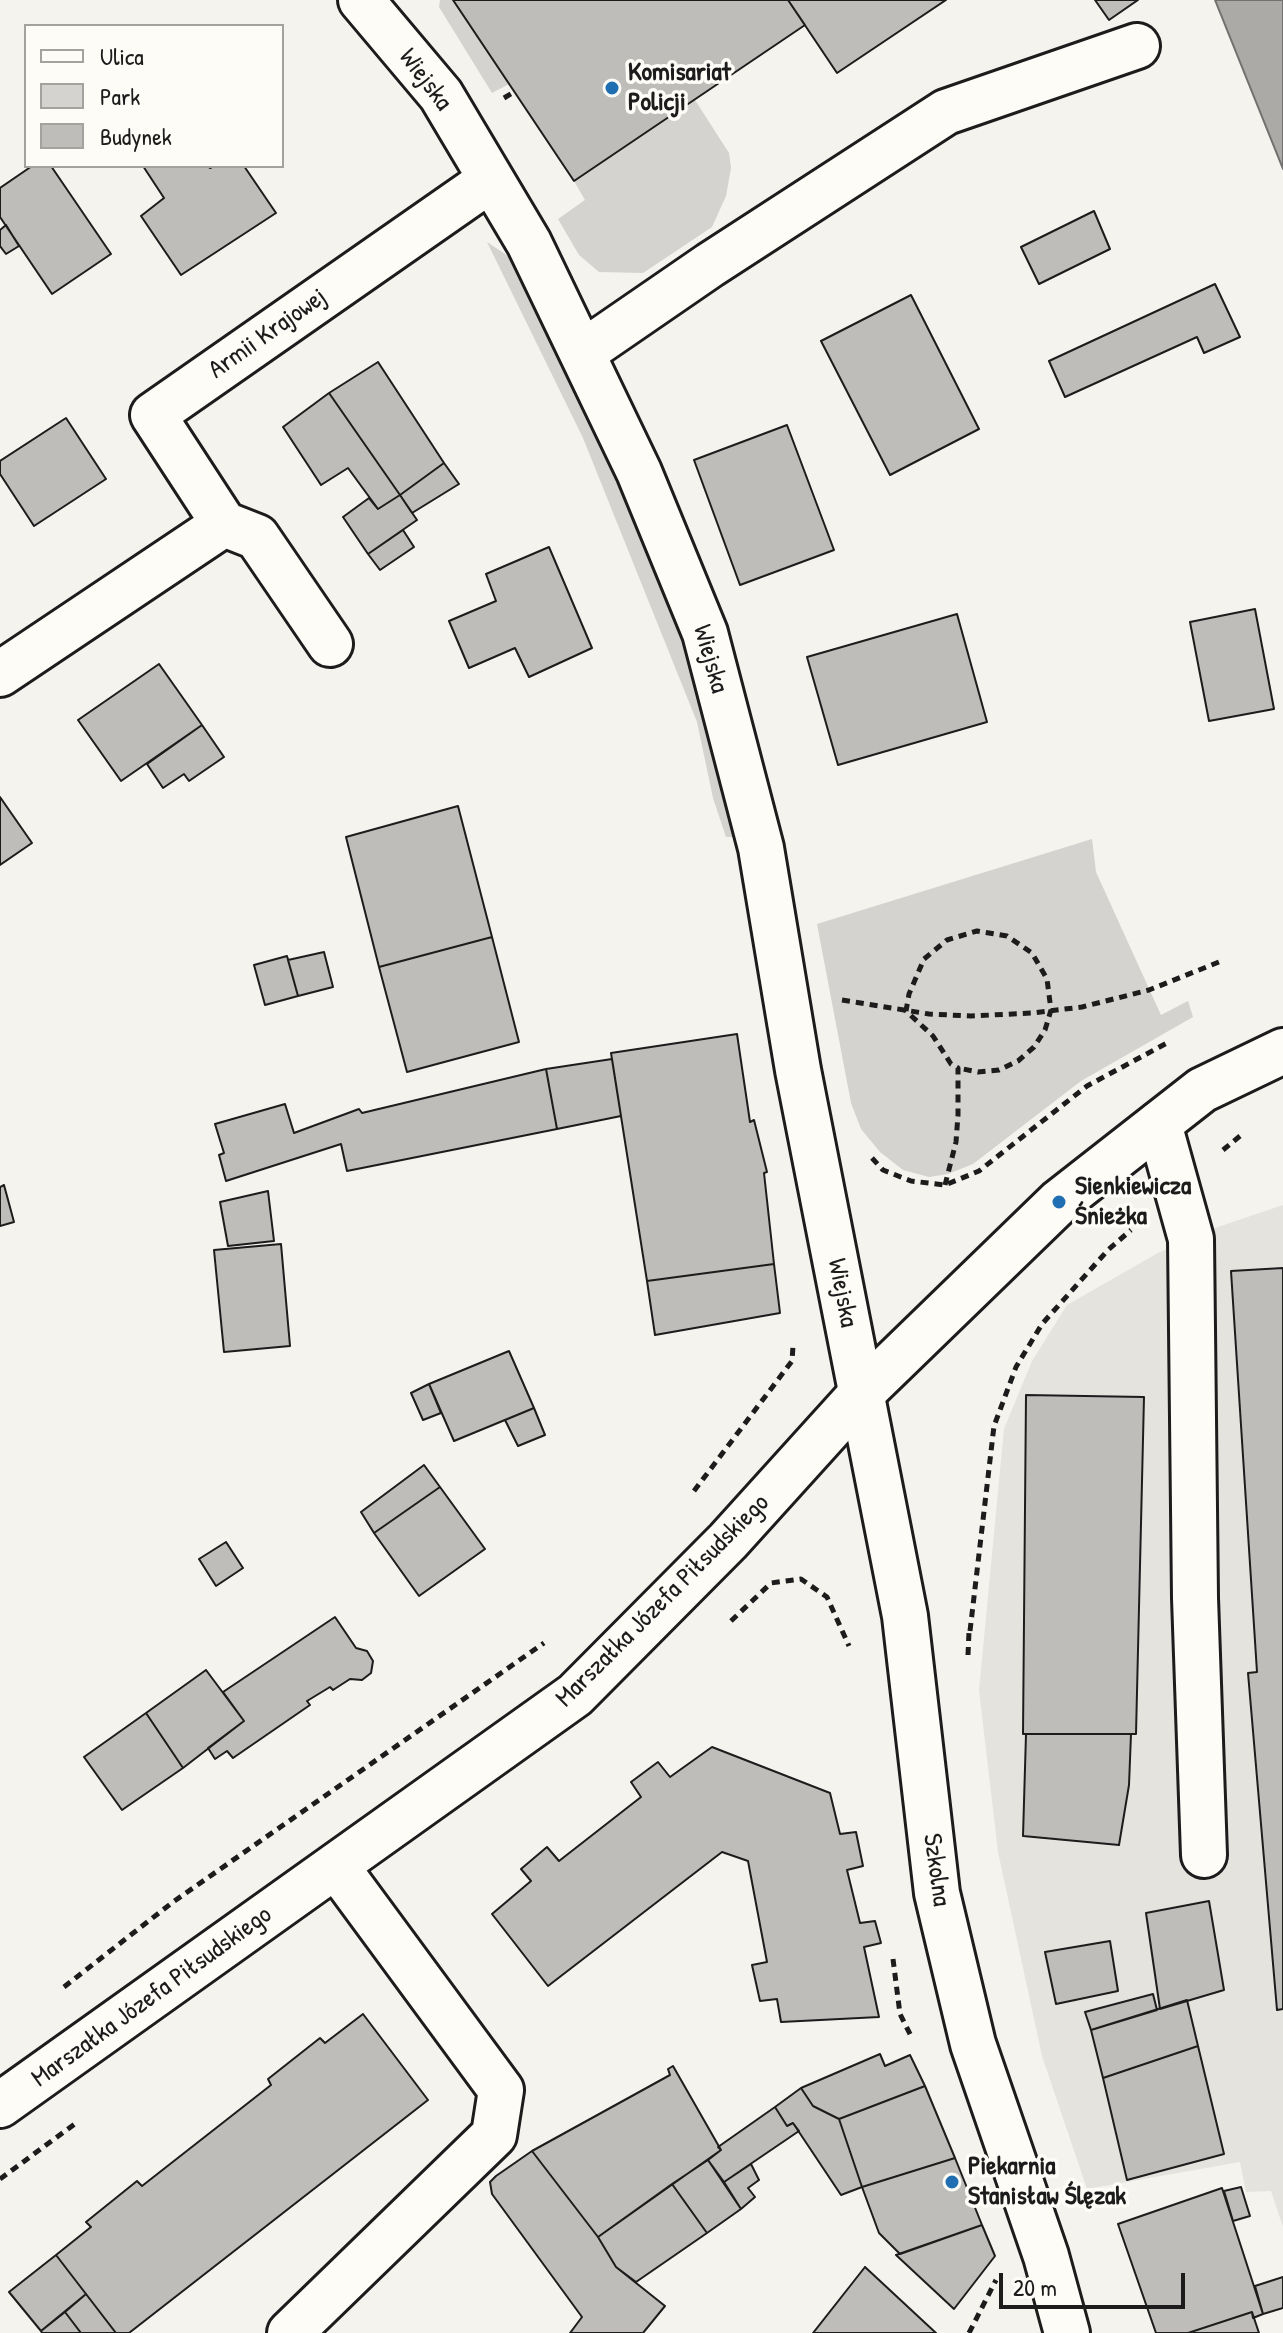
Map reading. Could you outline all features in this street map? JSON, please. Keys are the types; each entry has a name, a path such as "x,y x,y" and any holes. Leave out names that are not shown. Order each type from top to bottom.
{"street":[{"name":"Wiejska","path":"362,0 441,95 529,243 639,472 705,633 761,848 798,1070 861,1394"},
{"path":"582,353 710,265 946,112 1137,46"},
{"name":"Armii Krajowej","path":"224,524 153,415 490,180"},
{"path":"0,674 224,524 257,537 330,644"},
{"name":"Marszałka Józefa Piłsudskiego","path":"0,2105 575,1695 728,1541 861,1394 1059,1202 1202,1090 1283,1051"},
{"path":"1159,1124 1191,1239 1195,1598 1204,1855"},
{"name":"Szkolna","path":"861,1394 906,1627 937,1893 973,2044 1046,2256 1067,2333"},
{"path":"290,2333 494,2135 501,2090 336,1866"}],"path":[{"path":"977,931 1007,936 1032,953 1047,979 1051,1010 1045,1030 1034,1047 1018,1061 999,1070 978,1072 951,1064 933,1036 906,1011 909,994 924,959 947,940 977,931"},
{"path":"836,998 906,1011 971,1016 1082,1007 1149,990 1224,960"},
{"path":"945,1185 956,1142 958,1068"},
{"path":"979,1171 1053,1111"},
{"path":"968,1660 994,1426 1016,1367 1042,1324 1108,1250 1248,1129"},
{"path":"686,1502 792,1361 793,1338"},
{"path":"957,1633 969,1632"},
{"path":"62,1989 173,1902 547,1641"}],"shaded area":[{"path":"1215,0 1283,0 1283,169"},
{"path":"1283,1205 1283,2227 1271,2191 1246,2192 1240,2162 1087,2189 1042,2056 998,1852 979,1690 1004,1429 1032,1361 1067,1305 1158,1253 1212,1229"}],"green space":[{"path":"440,0 453,0 509,84 492,93 439,7"},
{"path":"695,100 729,153 731,168 726,196 712,227 643,273 599,272 579,255 558,219 585,200 574,181"},
{"path":"487,242 508,256 638,514 688,642 737,837 726,837 713,798 697,722 583,438"},
{"path":"1092,839 1096,872 1161,1015 1188,1001 1193,1017 1081,1081 973,1164 948,1174 929,1177 903,1170 880,1152 861,1129 851,1103 817,924"}],"building":[{"name":"Komisariat Policji","path":"453,0 788,0 805,25 574,181"},
{"path":"788,0 946,0 837,73"},
{"path":"1095,0 1138,0 1109,20"},
{"path":"29,168 52,168 111,254 52,294 0,217 0,188"},
{"path":"144,168 245,168 276,213 181,275 141,216 164,198"},
{"path":"1094,211 1110,249 1039,284 1021,247"},
{"path":"6,225 19,246 6,254 0,246 0,230"},
{"path":"1215,284 1240,337 1204,353 1197,337 1065,397 1049,361"},
{"path":"911,295 979,429 890,475 821,341"},
{"path":"378,362 444,463 400,495 329,393"},
{"path":"329,393 400,495 378,509 348,468 321,485 283,427"},
{"path":"66,418 106,479 34,526 0,474 0,461"},
{"path":"787,425 834,550 740,585 694,460"},
{"path":"444,463 459,484 412,513 400,495"},
{"path":"400,495 417,520 368,554 343,517 369,498 378,509"},
{"path":"403,530 414,547 380,570 368,554"},
{"path":"549,547 592,648 529,677 515,648 469,668 449,621 496,601 486,574"},
{"path":"1255,609 1274,709 1209,721 1190,622"},
{"path":"957,614 987,722 838,765 807,657"},
{"path":"159,664 202,725 121,781 78,720"},
{"path":"202,725 224,757 189,781 184,774 163,788 147,764"},
{"path":"0,797 32,843 0,865"},
{"path":"458,806 492,937 379,967 346,837"},
{"path":"492,937 519,1042 407,1072 379,967"},
{"path":"324,952 333,987 298,996 288,960"},
{"path":"287,956 298,996 265,1005 254,965"},
{"path":"737,1034 750,1122 754,1120 767,1172 764,1173 774,1264 647,1281 611,1053"},
{"path":"612,1059 621,1116 557,1129 546,1069"},
{"path":"546,1069 557,1129 347,1171 341,1144 226,1181 219,1155 224,1153 215,1124 285,1104 294,1133 359,1109 362,1113"},
{"path":"4,1185 14,1222 0,1226 0,1187"},
{"path":"268,1191 274,1241 228,1246 220,1202"},
{"path":"281,1244 290,1346 224,1352 214,1250"},
{"path":"774,1264 780,1313 655,1335 647,1281"},
{"path":"1283,1268 1283,2009 1277,2010 1248,1673 1257,1672 1231,1271"},
{"path":"509,1351 534,1408 454,1441 429,1384"},
{"path":"429,1384 441,1413 423,1420 411,1393"},
{"path":"1026,1395 1144,1397 1136,1734 1023,1734"},
{"path":"534,1408 545,1435 518,1446 505,1420"},
{"path":"424,1465 440,1487 374,1533 361,1512"},
{"path":"440,1487 485,1549 419,1596 374,1533"},
{"path":"226,1542 243,1568 216,1586 199,1559"},
{"path":"335,1617 356,1648 367,1651 373,1661 371,1673 362,1680 350,1679 333,1690 330,1687 307,1701 310,1705 233,1758 227,1751 215,1759 208,1748 244,1721 223,1692"},
{"path":"206,1670 244,1721 183,1768 146,1713"},
{"path":"146,1713 183,1768 122,1810 84,1757"},
{"path":"1026,1734 1131,1734 1129,1785 1119,1845 1023,1836"},
{"path":"712,1747 830,1793 840,1834 856,1832 863,1866 847,1870 860,1923 875,1921 881,1943 864,1947 879,2017 781,2022 777,1999 760,2001 752,1965 767,1962 748,1861 722,1852 548,1986 492,1914 531,1881 521,1869 547,1847 559,1861 641,1797 631,1782 658,1762 670,1777"},
{"path":"1209,1901 1224,1990 1160,2009 1146,1913"},
{"path":"1110,1941 1118,1991 1056,2004 1045,1952"},
{"path":"1153,1994 1157,2010 1091,2030 1085,2012"},
{"path":"1187,2000 1198,2046 1103,2078 1091,2030"},
{"path":"363,2014 428,2100 129,2333 116,2333 56,2255 91,2227 86,2222 137,2181 142,2186 271,2085 268,2079 320,2038 325,2043"},
{"path":"1198,2046 1224,2154 1127,2180 1103,2078"},
{"path":"880,2054 885,2066 910,2055 925,2086 839,2119 813,2106 801,2088"},
{"path":"673,2066 721,2150 598,2237 532,2151 670,2075 668,2069"},
{"path":"925,2086 955,2158 862,2187 839,2119"},
{"path":"801,2088 813,2106 839,2119 862,2187 841,2195 793,2123 787,2126 775,2107"},
{"path":"775,2107 787,2126 793,2123 799,2131 724,2182 708,2160 721,2150 718,2147"},
{"path":"532,2151 598,2237 616,2267 665,2306 643,2333 570,2333 582,2317 492,2194 490,2182"},
{"path":"955,2158 982,2225 900,2254 879,2233 862,2187"},
{"path":"708,2160 741,2209 707,2233 672,2184"},
{"path":"751,2164 759,2180 748,2188 755,2197 741,2209 724,2182"},
{"path":"672,2184 707,2233 636,2282 616,2267 598,2237"},
{"path":"1241,2187 1250,2216 1233,2221 1224,2191"},
{"path":"1222,2188 1263,2314 1253,2318 1252,2312 1188,2333 1156,2333 1118,2224"},
{"path":"982,2225 995,2256 954,2309 896,2255"},
{"path":"56,2255 86,2294 41,2331 9,2292"},
{"path":"865,2267 936,2333 813,2333"},
{"path":"1283,2277 1283,2308 1263,2314 1255,2286"},
{"path":"86,2294 116,2333 81,2333 65,2312"},
{"path":"65,2312 81,2333 42,2333 41,2331"},
{"path":"1252,2312 1259,2333 1188,2333"}],"place":[{"name":"Komisariat Policji","path":"612,88"},
{"name":"Sienkiewicza Śnieżka","path":"1059,1202"},
{"name":"Piekarnia Stanisław Ślęzak","path":"952,2182"}]}
